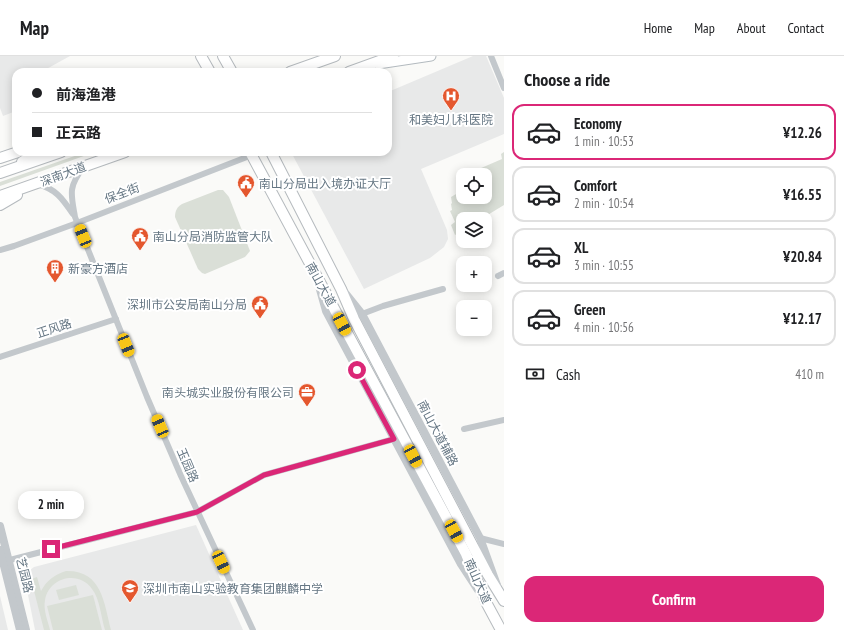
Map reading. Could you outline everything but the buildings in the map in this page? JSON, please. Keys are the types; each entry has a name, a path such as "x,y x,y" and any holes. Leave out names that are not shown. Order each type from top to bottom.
{"main road":[{"path":"201,56 208,68"},
{"path":"223,56 230,68"},
{"path":"302,68 336,56"},
{"path":"361,68 393,56"},
{"path":"367,66 431,56"},
{"path":"0,158 12,154"},
{"path":"12,170 31,156"},
{"name":"深南大道","path":"0,174 50,156"},
{"name":"深南大道","path":"0,196 114,156"},
{"name":"南山大道","path":"252,156 466,554 487,604 501,630"},
{"name":"南山大道","path":"273,156 341,288 354,320 367,346 488,575 503,599"},
{"path":"0,205 37,184"},
{"path":"428,503 441,508"}],"street":[{"path":"491,56 504,88"},
{"name":"保全街","path":"0,250 14,246 76,220 242,156"},
{"path":"76,220 72,200 73,184 84,167"},
{"path":"37,184 52,189 58,194 76,220"},
{"name":"玉园路","path":"76,220 147,397 197,512 253,630"},
{"path":"498,276 504,273"},
{"path":"318,279 326,311 460,564 487,604"},
{"name":"南山大道辅路","path":"341,288 362,314 480,538 503,599"},
{"path":"362,314 383,306 443,289"},
{"name":"正风路","path":"0,357 116,319"},
{"path":"464,430 504,420"},
{"path":"4,561 197,512 264,475 394,439"},
{"name":"艺园路","path":"0,526 4,561 20,630"},
{"path":"480,538 504,544"},
{"name":"艺园路","path":"0,550 26,630"}],"shaded area":[{"path":"0,56 70,56 48,68 12,68 12,113 3,116 0,108"},
{"path":"473,56 486,56 504,98 504,134 421,169 447,230 448,239 444,247 430,258 364,289 293,156 392,156 392,90"},
{"path":"504,152 504,205 492,212 456,212 455,235 451,225 455,222 450,211 452,210 451,197 456,194 456,204 492,204 492,168 481,168 502,159 501,154"},
{"path":"75,156 84,156 0,186 0,182"},
{"path":"218,190 223,190 229,197 250,251 245,257 205,274 198,269 175,217 175,213 182,204"},
{"name":"深圳市南山实验教育集团麒麟中学","path":"196,525 243,630 35,630 24,575 34,567"},
{"path":"66,571 78,572 87,576 94,582 103,599 111,630 105,630 99,603 92,589 80,579 72,578 58,581 48,592 45,600 45,608 50,630 44,630 31,579 37,577 41,591 51,578"},
{"path":"76,585 79,595 59,600 56,590"},
{"path":"93,595 102,630 53,630 47,606"},
{"path":"0,596 8,630 0,630"}],"place":[{"name":"和美妇儿科医院","path":"451,111"},
{"name":"南山分局出入境办证大厅","path":"246,198"},
{"name":"南山分局消防监管大队","path":"140,251"},
{"name":"新豪方酒店","path":"55,283"},
{"name":"深圳市公安局南山分局","path":"260,319"},
{"name":"南头城实业股份有限公司","path":"307,407"},
{"name":"深圳市南山实验教育集团麒麟中学","path":"130,603"}],"route":[{"path":"51,549 197,512 264,475 394,439 357,370"}]}
